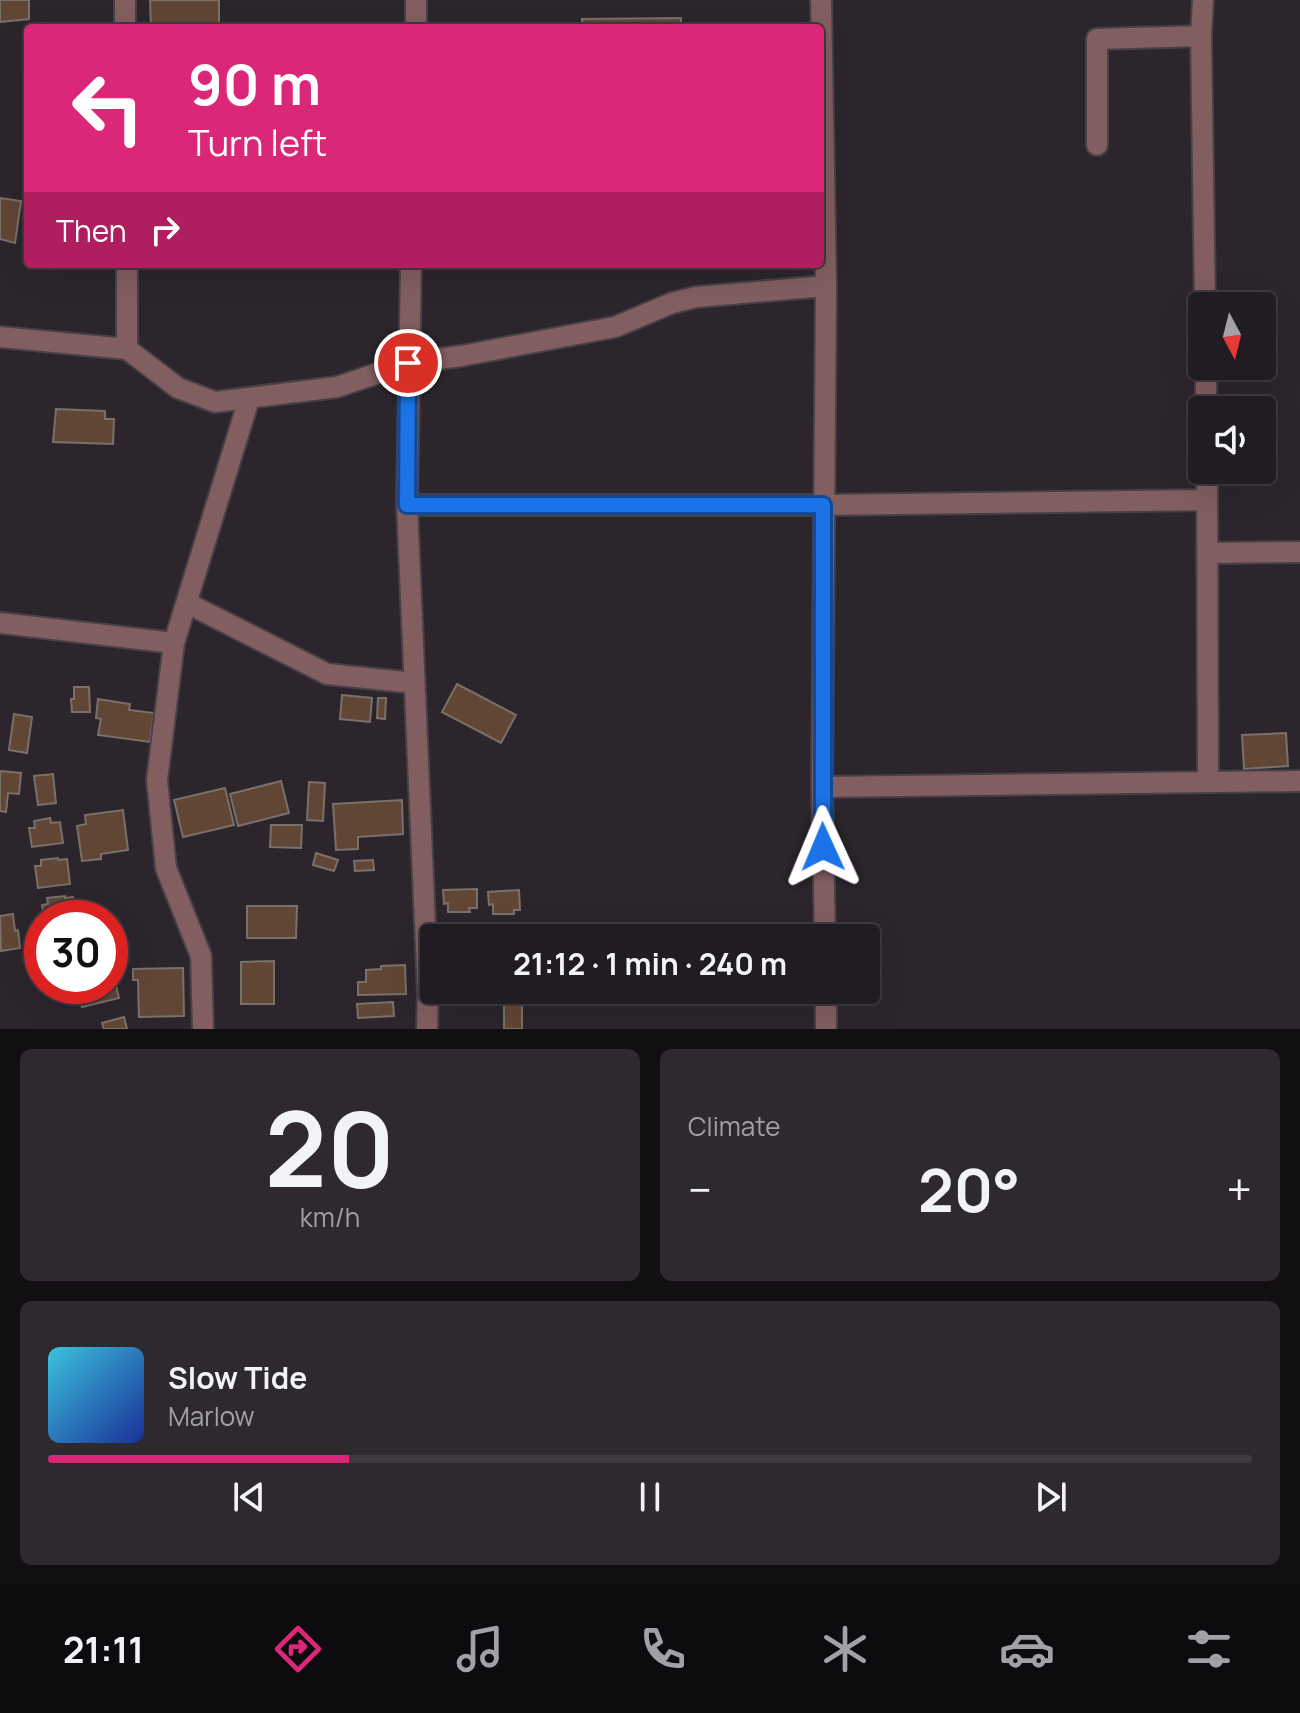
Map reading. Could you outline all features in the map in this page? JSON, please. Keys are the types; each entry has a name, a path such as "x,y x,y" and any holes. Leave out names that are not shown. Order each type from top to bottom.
{"street":[{"path":"125,0 125,24"},
{"path":"416,0 416,24"},
{"path":"821,0 821,24"},
{"path":"1203,0 1205,292"},
{"path":"1097,145 1097,39 1201,36"},
{"path":"824,172 822,787 825,924"},
{"path":"127,268 127,349"},
{"path":"411,268 407,505 427,1029"},
{"path":"0,337 127,349 178,388 215,402 337,387 408,363 615,327 672,303 696,297 826,286"},
{"path":"203,1029 201,956 166,868 157,780 174,643 249,399"},
{"path":"1207,484 1208,782"},
{"path":"407,505 823,505 1207,500"},
{"path":"1207,553 1300,552"},
{"path":"187,603 327,674 414,683"},
{"path":"0,623 174,643"},
{"path":"822,787 1300,781"},
{"path":"826,1004 826,1029"}],"building":[{"path":"0,0 29,0 29,19 0,22"},
{"path":"150,0 219,0 219,24 151,24"},
{"path":"681,18 681,24 582,24 582,19"},
{"path":"0,198 21,201 15,243 0,239"},
{"path":"56,409 105,411 105,419 114,419 113,444 53,442"},
{"path":"457,684 516,715 501,743 442,712"},
{"path":"74,687 89,687 90,712 72,712"},
{"path":"342,695 372,698 370,722 340,719"},
{"path":"378,698 386,698 385,719 377,718"},
{"path":"98,699 130,704 129,710 154,713 150,742 98,735 101,719 96,718"},
{"path":"14,714 32,717 27,753 9,750"},
{"path":"1286,733 1288,766 1244,769 1242,735"},
{"path":"0,771 21,773 19,794 8,793 6,812 0,811"},
{"path":"53,774 56,803 38,805 34,776"},
{"path":"281,781 289,813 238,826 230,794"},
{"path":"309,782 325,783 323,821 307,820"},
{"path":"225,788 234,825 183,837 174,800"},
{"path":"402,800 403,834 358,837 358,849 336,850 333,804"},
{"path":"123,810 128,850 101,854 101,859 82,861 77,826 86,824 85,815"},
{"path":"50,818 51,823 60,822 63,843 32,847 29,828 35,828 34,821"},
{"path":"271,825 302,825 301,848 270,847"},
{"path":"316,853 338,860 334,871 313,865"},
{"path":"67,859 70,884 38,888 35,866 41,866 41,860"},
{"path":"373,860 374,870 355,871 354,861"},
{"path":"477,889 477,908 469,908 470,912 448,912 443,890"},
{"path":"519,890 520,910 514,910 514,914 493,914 488,892"},
{"path":"65,896 73,897 73,900 47,900"},
{"path":"247,906 297,906 296,938 247,938"},
{"path":"13,914 20,948 1,951 0,916"},
{"path":"274,961 274,1004 241,1004 241,962"},
{"path":"405,965 406,994 358,995 358,982 366,982 366,970"},
{"path":"183,968 184,1016 139,1017 138,980 133,980 133,969"},
{"path":"393,1002 394,1016 358,1018 357,1004"},
{"path":"504,1004 522,1004 522,1029 504,1029"},
{"path":"124,1017 127,1029 104,1029 102,1023"}],"route":[{"path":"408,363 407,505 823,505 823,847"}]}
